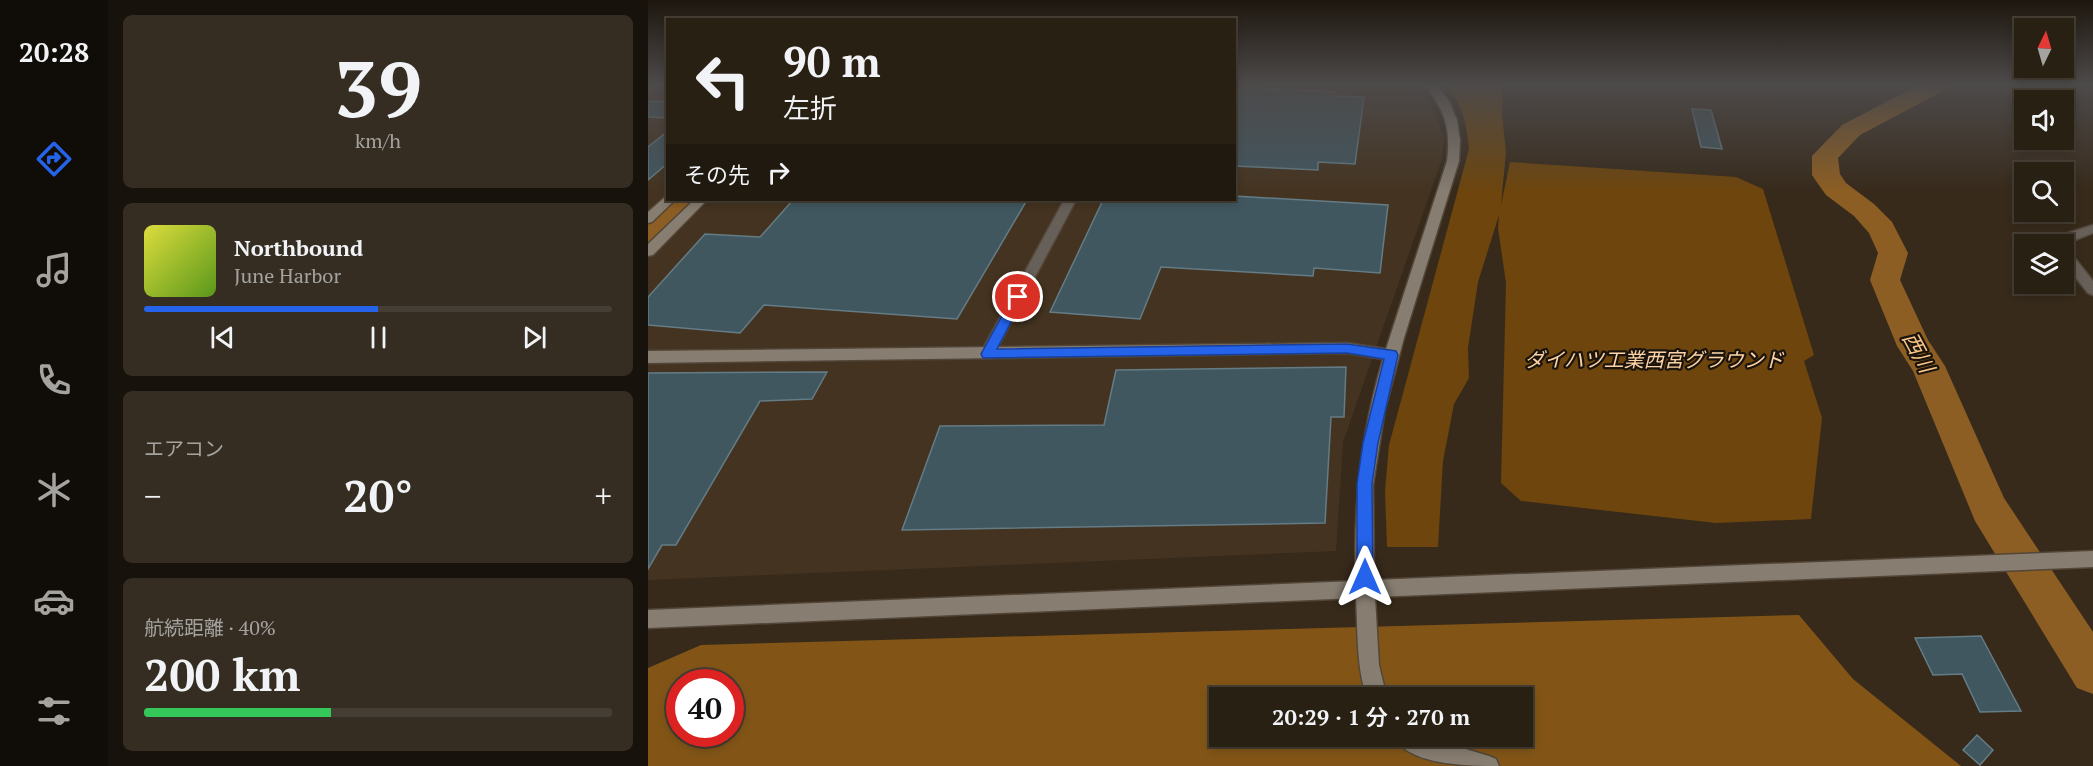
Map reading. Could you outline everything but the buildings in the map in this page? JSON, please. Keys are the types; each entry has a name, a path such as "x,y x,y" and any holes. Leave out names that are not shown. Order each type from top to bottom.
{"street":[{"path":"1375,687 1368,650 1365,591 1365,484 1370,443 1392,355 1453,161 1456,143 1451,121"},
{"path":"648,219 668,201"},
{"path":"648,252 700,201"},
{"path":"987,354 1069,201"},
{"path":"2074,236 2093,229"},
{"path":"2074,266 2093,290"},
{"path":"648,357 1347,348 1392,355"},
{"path":"648,619 2093,559"},
{"path":"1422,747 1489,766"}],"shaded area":[{"path":"648,121 666,121 666,201 1236,201 1236,121 1437,121 1444,138 1442,159 1343,442 1336,551 648,580"},
{"path":"1799,615 1853,679 1961,766 648,766 648,668 701,645"}],"green space":[{"name":"ダイハツ工業西宮グラウンド","path":"1464,121 1503,121 1506,152 1501,205 1510,162 1736,177 1763,189 1814,355 1804,361 1822,418 1811,519 1716,523 1521,501 1501,483 1506,283 1498,228 1499,215 1478,282 1468,348 1469,378 1454,404 1443,461 1438,547 1387,547 1385,491 1389,445 1469,149"}],"waterway":[{"name":"西川","path":"1869,121 1851,130 1825,156 1826,175 1836,189 1864,210 1882,229 1893,253 1885,280 1914,346 1928,366 1989,509 2093,672"},
{"path":"648,237 685,201"}],"route":[{"path":"1018,297 987,354 1347,348 1392,355 1370,443 1365,484 1365,577"}]}
